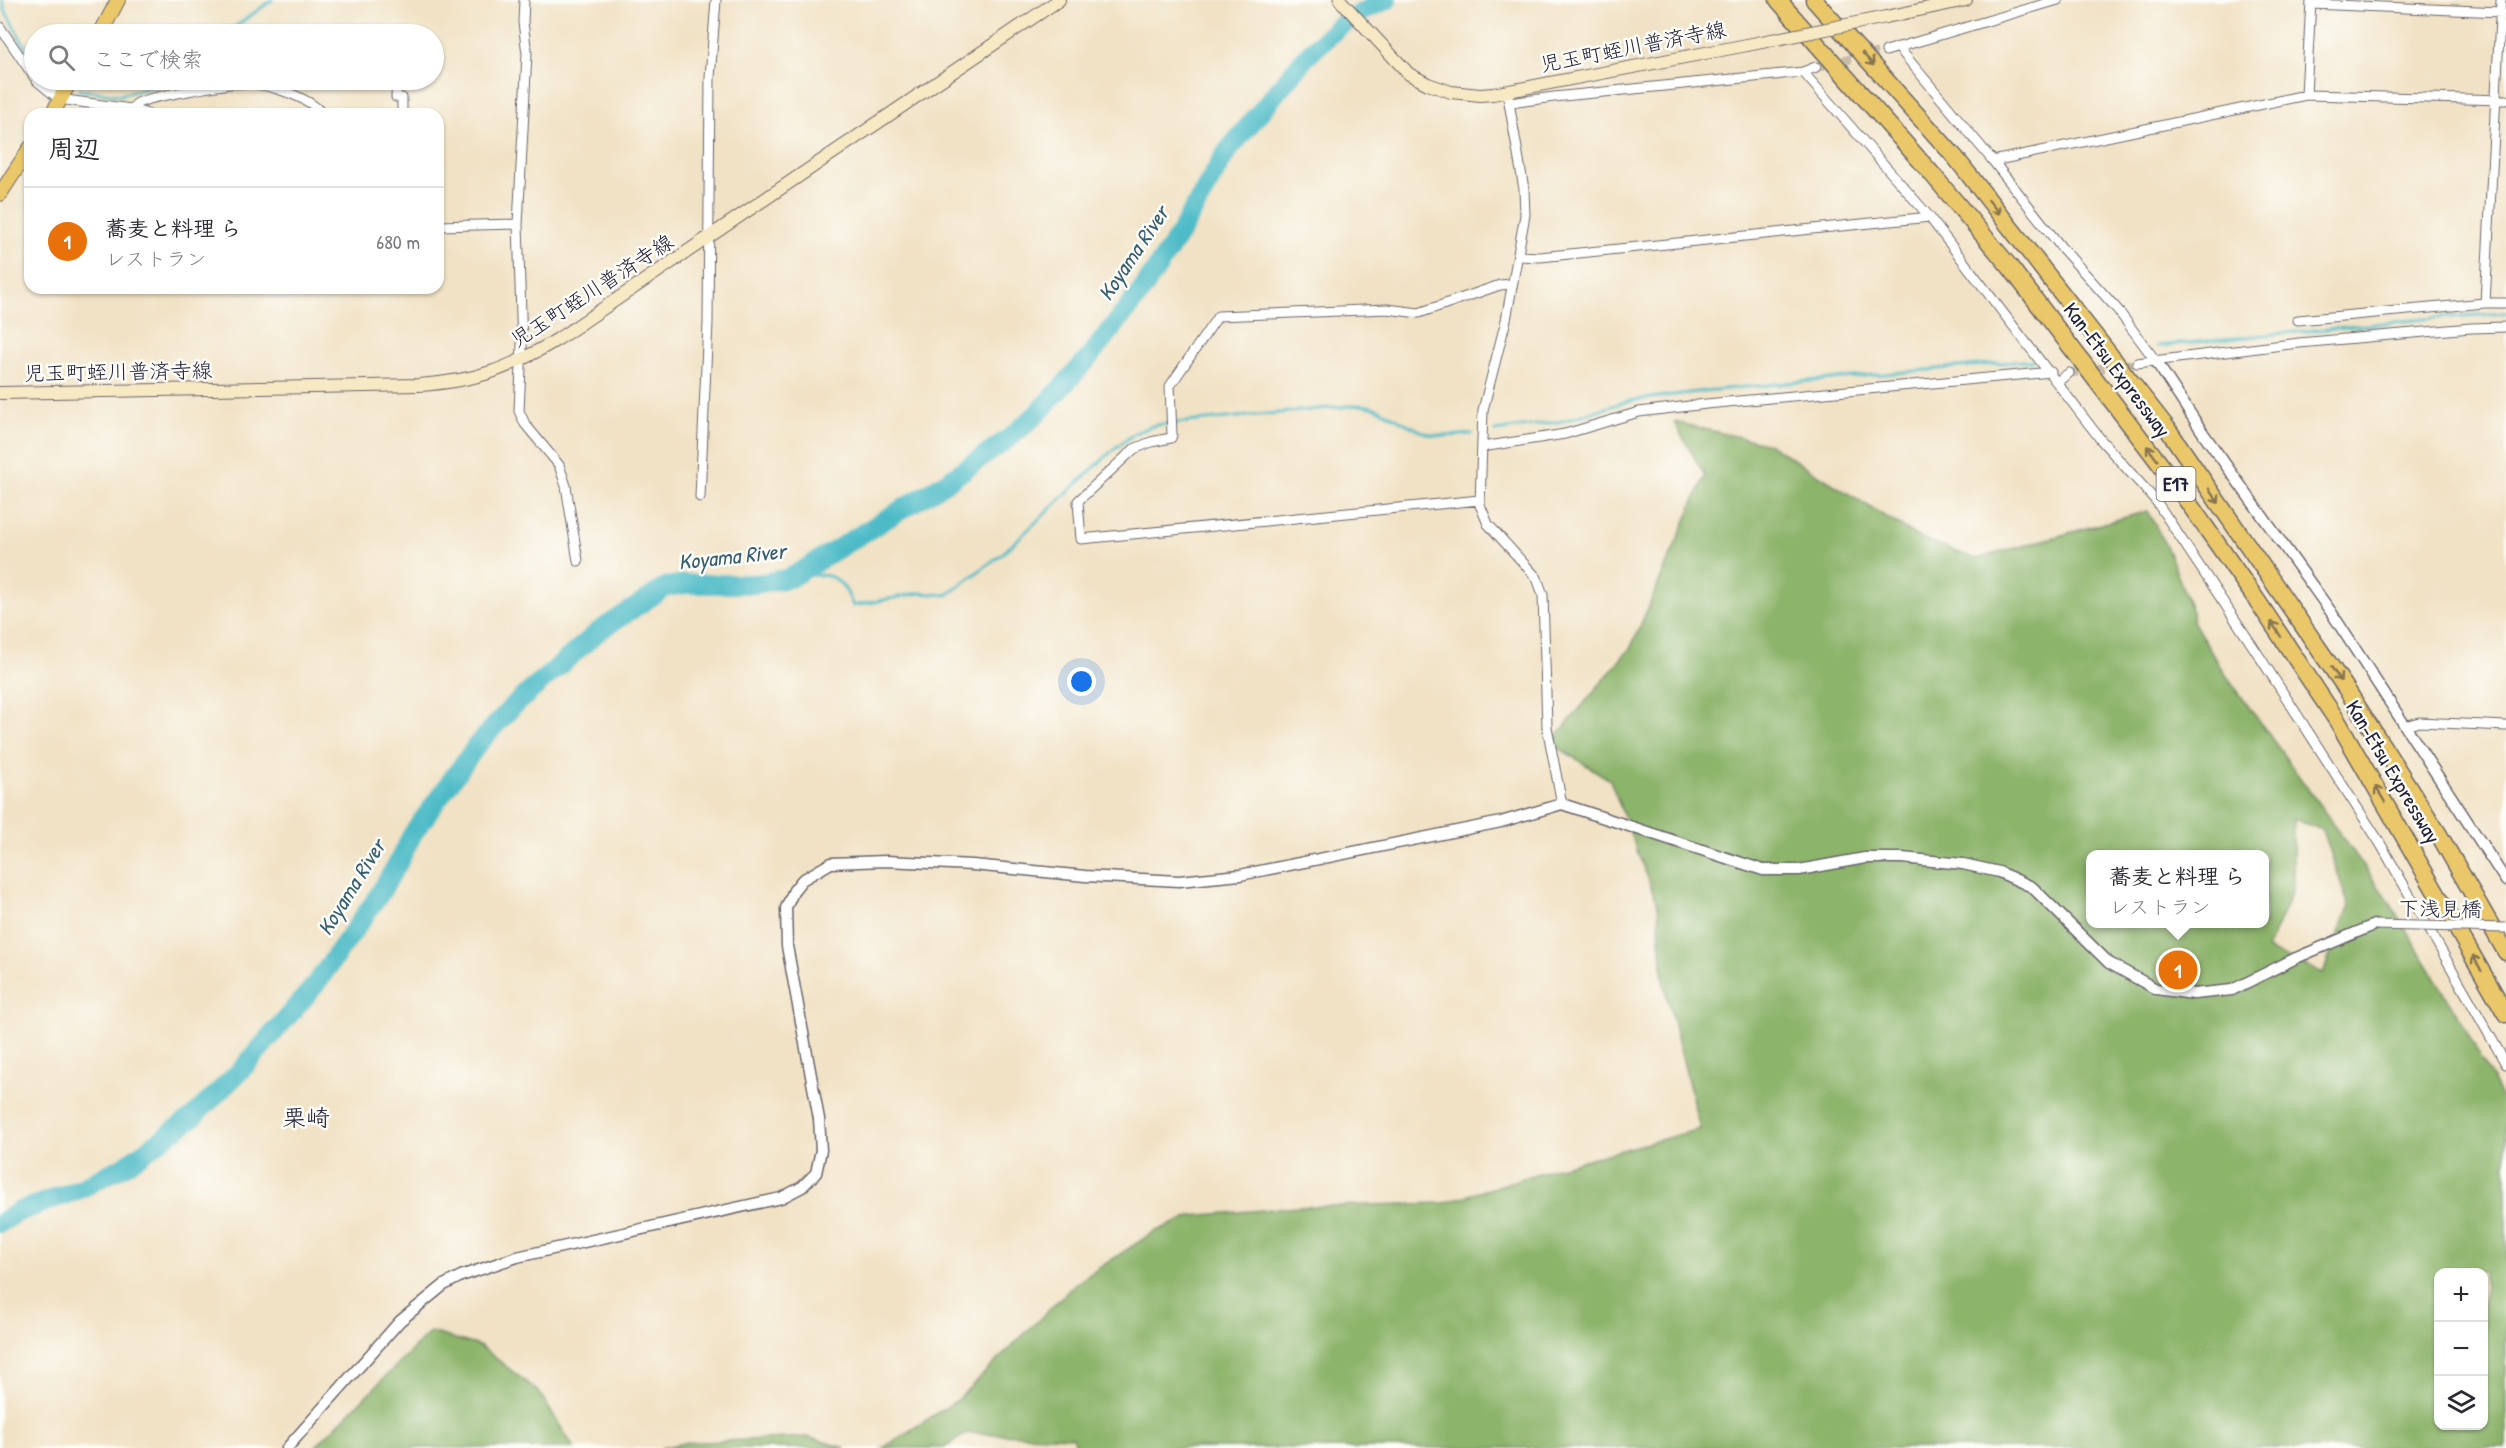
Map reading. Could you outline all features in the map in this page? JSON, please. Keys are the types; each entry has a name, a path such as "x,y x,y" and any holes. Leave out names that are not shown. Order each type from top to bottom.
{"highway":[{"name":"Kan-Etsu Expressway","path":"1814,0 1955,157 2166,428 2345,687 2438,833 2506,952"},
{"name":"Kan-Etsu Expressway","path":"1779,1 1932,174 2010,267 2176,485 2338,722 2506,1014"}],"main road":[{"path":"105,24 118,0"},
{"name":"児玉町蛭川普済寺線","path":"0,393 419,385 464,381 496,372 522,361 708,239 1059,0"},
{"name":"児玉町蛭川普済寺線","path":"1340,0 1408,74 1451,92 1508,97 1966,0"},
{"path":"55,108 65,90"},
{"path":"0,194 24,157"}],"street":[{"path":"524,0 523,22 527,54 518,224 522,361 519,411 525,424 559,465 566,486 578,561"},
{"path":"700,497 707,334 710,78 716,0"},
{"path":"1886,51 2058,0"},
{"path":"2485,303 2501,100 2501,0"},
{"path":"2306,95 2311,2 2500,12"},
{"path":"0,27 24,62"},
{"path":"1898,47 2156,360 2202,433 2331,612 2506,881"},
{"path":"1562,804 1547,728 1543,595 1537,578 1488,524 1480,500 1484,410 1525,215 1524,189 1508,97 1554,97 1803,72 1816,67"},
{"path":"1803,72 1930,217 2101,440 2156,501 2380,843 2506,1064"},
{"path":"49,90 59,99 124,108"},
{"path":"132,108 138,102 200,90"},
{"path":"287,90 318,108"},
{"path":"396,90 396,97 402,98 402,108"},
{"path":"1993,161 2306,95 2501,100"},
{"path":"1518,256 1540,256 1930,217"},
{"path":"444,226 518,224"},
{"path":"1480,500 1081,539 1078,501 1134,449 1151,442 1171,438 1170,386 1218,316 1387,309 1419,313 1500,285 1512,284"},
{"path":"2298,320 2506,303"},
{"path":"2137,363 2299,343 2471,327 2506,327"},
{"path":"1482,447 1564,434 1640,412 2051,372"},
{"path":"2058,381 2069,373"},
{"path":"2405,726 2419,722 2506,726"},
{"path":"287,1448 400,1320 444,1285 461,1276 517,1257 781,1198 802,1188 816,1173 821,1150 819,1119 787,946 785,920 786,908 794,890 802,880 831,862 873,861 973,865 1084,876 1179,880 1240,875 1491,824 1562,804 1763,870 1799,870 1865,858 1902,858 1964,864 1999,872 2032,887 2109,963 2156,989 2194,994 2232,990 2296,958 2374,925"},
{"name":"下浅見橋","path":"2374,925 2506,928"}],"green space":[{"path":"1674,422 1769,444 1918,537 1976,559 2148,511 2168,550 2192,612 2193,621 2218,664 2388,900 2462,1022 2506,1106 2506,1448 1077,1448 1073,1437 967,1433 944,1448 883,1448 956,1401 1075,1284 1152,1233 1191,1216 1297,1207 1444,1203 1555,1168 1700,1129 1663,980 1658,906 1610,780 1551,743 1631,647 1705,476","holes":["2293,819 2323,830 2349,907 2323,973 2267,949 2293,890"]},
{"path":"430,1332 480,1346 539,1392 574,1448 314,1448"},
{"path":"807,1437 845,1448 661,1448 683,1443"}],"waterway":[{"path":"2,0 24,45"},
{"path":"239,24 272,0"},
{"name":"Koyama River","path":"0,1223 18,1212 80,1189 126,1165 193,1117 243,1068 315,985 377,898 412,835 477,745 511,708 599,631 666,587 685,584 755,584 790,578 945,483 1008,439 1036,415 1086,361 1140,293 1179,235 1226,153 1304,59 1338,27 1387,0"},
{"path":"79,90 120,95 138,90"},
{"path":"2157,346 2506,313"},
{"path":"1495,431 1563,421 1628,401 1704,391 2033,360"},
{"path":"790,578 821,575 836,579 848,594 853,606 919,593 947,595 1002,554 1114,449 1135,433 1155,425 1360,405 1379,409 1429,434 1445,436 1472,434"}],"tunnel":[{"path":"1816,67 1886,51"},
{"path":"2069,373 2137,363"}],"place":[{"name":"蕎麦と料理 ら","path":"2178,970"}],"district":[{"name":"栗崎","path":"306,1118"}]}
